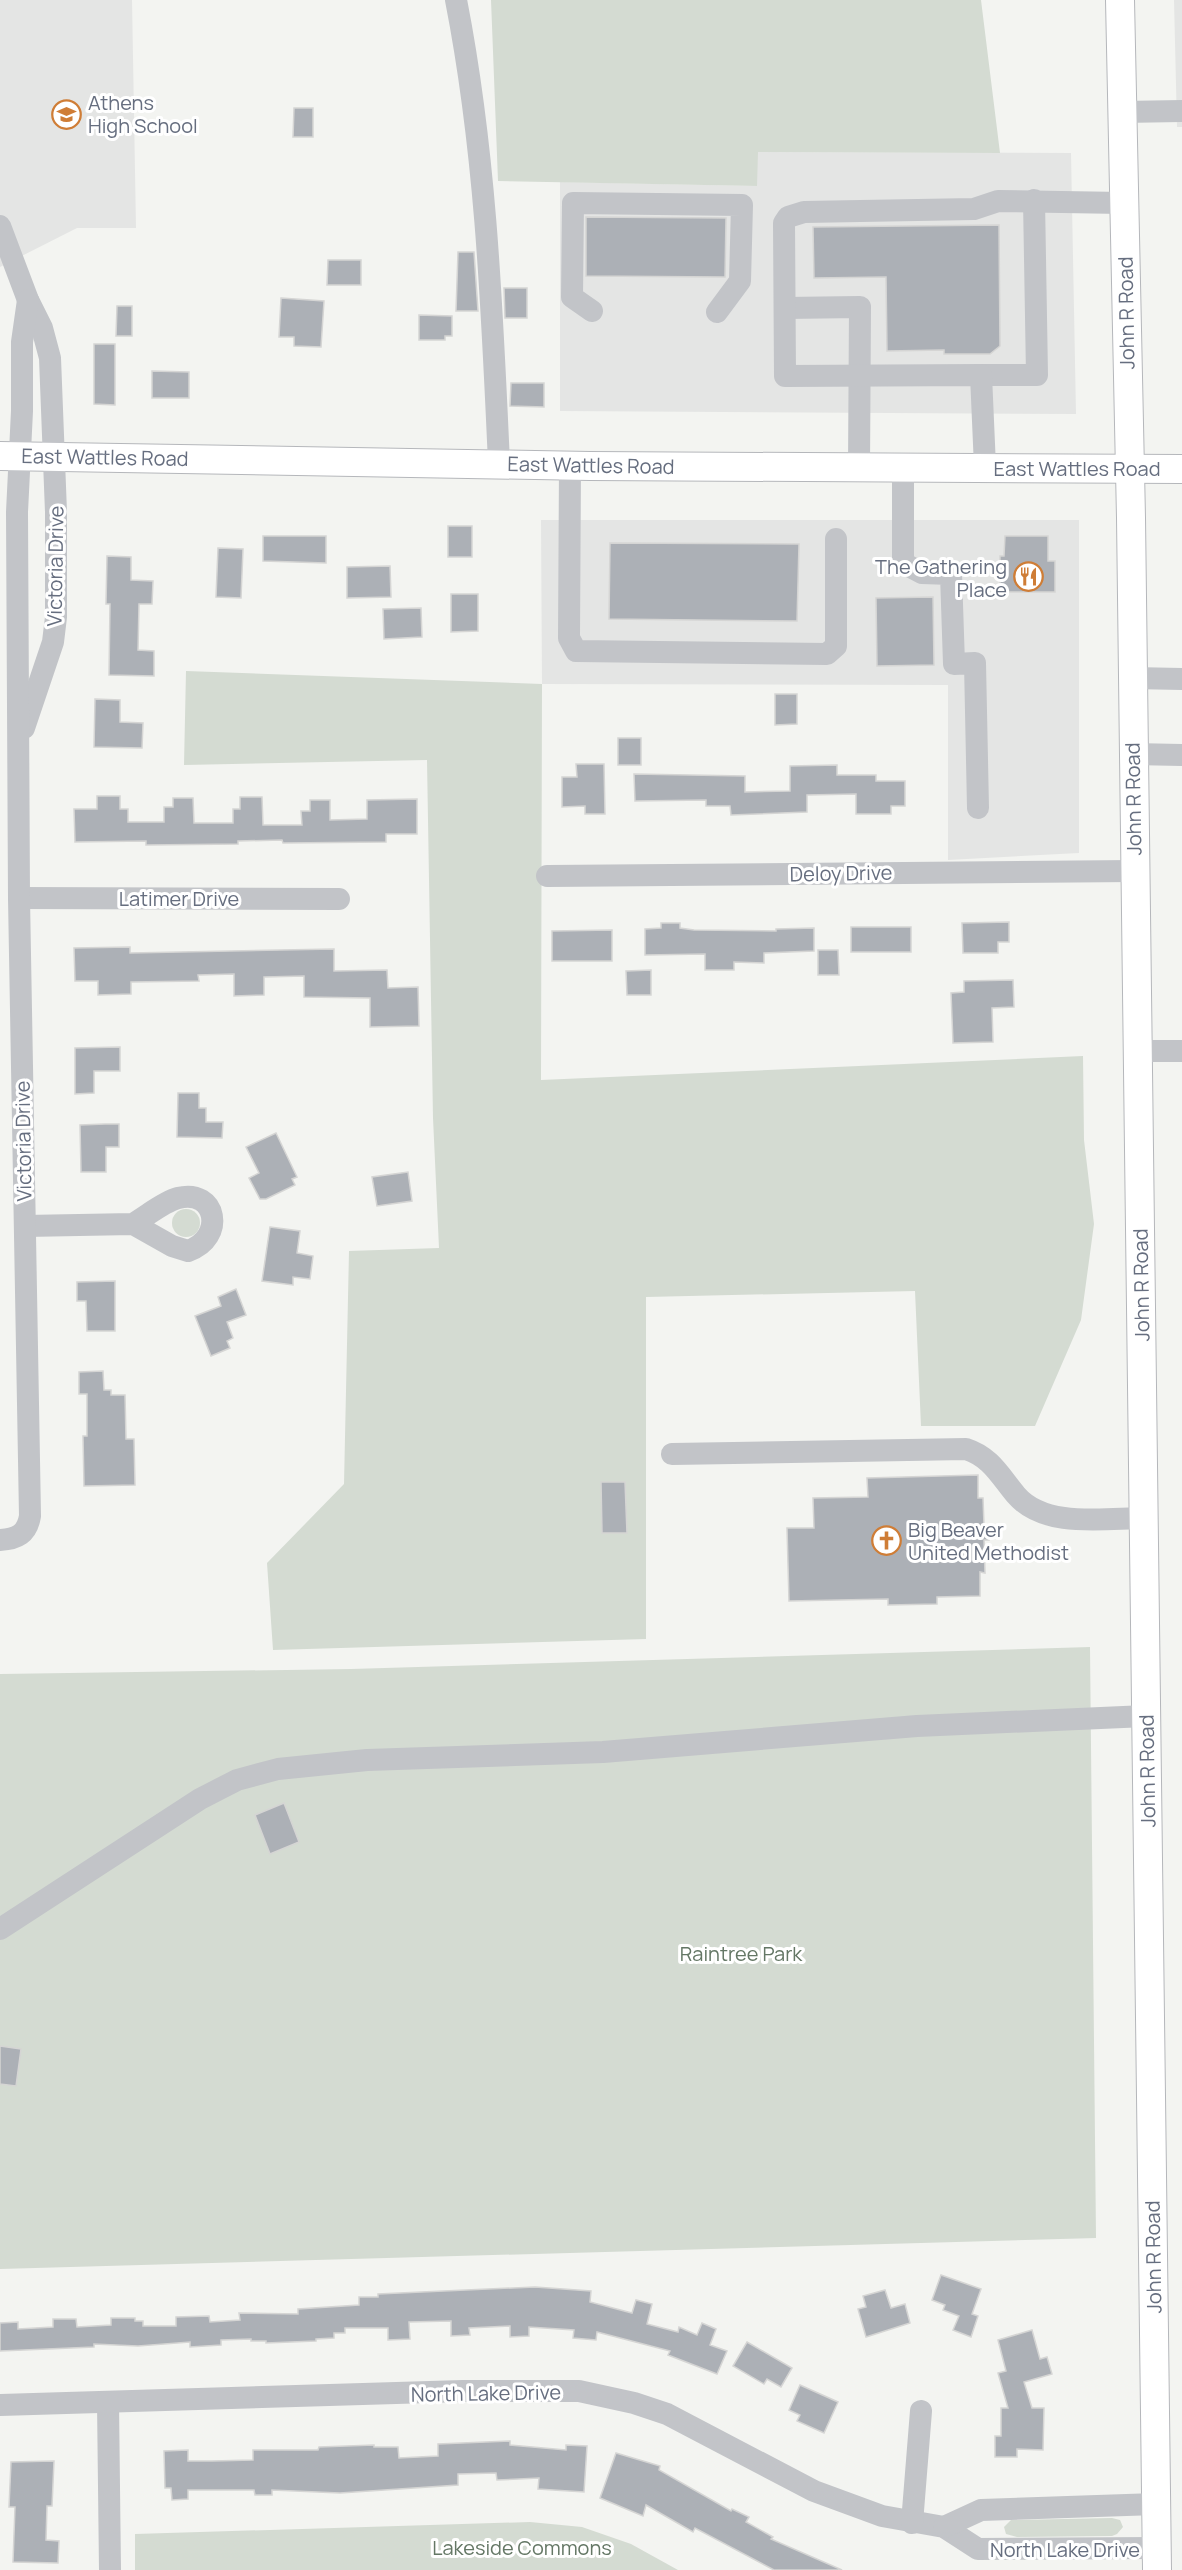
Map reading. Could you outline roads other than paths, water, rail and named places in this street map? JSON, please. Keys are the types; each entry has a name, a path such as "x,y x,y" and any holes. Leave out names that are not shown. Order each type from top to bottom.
{"main road":[{"name":"John R Road","path":"1120,0 1145,1518 1157,2559"},
{"name":"East Wattles Road","path":"10,456 570,465 1182,469"}],"street":[{"path":"456,0 466,48 487,222 499,464"},
{"path":"1122,112 1182,111"},
{"path":"1034,200 1037,375 785,376 782,231 788,217 796,213 974,209 998,201 1034,200 1124,203"},
{"path":"592,311 572,297 573,203 742,205 740,281 717,312"},
{"name":"Victoria Drive","path":"0,225 28,300 42,328 50,358 55,455 56,617 53,642 18,743"},
{"name":"Victoria Drive","path":"10,1538 29,1525 30,1516 19,898 17,512 10,456 28,300"},
{"path":"785,308 860,307 859,466"},
{"path":"981,375 985,467"},
{"path":"570,465 569,638 576,651 827,654 837,646 836,539"},
{"path":"903,466 903,563 922,573 951,574 954,664 975,663 978,808"},
{"path":"1132,678 1182,679"},
{"path":"1132,754 1182,755"},
{"name":"Deloy Drive","path":"547,876 1134,871"},
{"name":"Latimer Drive","path":"19,898 339,899"},
{"path":"1136,1052 1182,1051"},
{"path":"25,1226 133,1224"},
{"path":"672,1454 966,1449 988,1460 1016,1495 1035,1509 1070,1518 1145,1518"},
{"path":"0,1929 200,1799 237,1780 278,1769 367,1760 603,1752 917,1726 1146,1716"},
{"name":"North Lake Drive","path":"0,2405 464,2391 579,2391 634,2403 667,2414 814,2491 882,2516 944,2527 978,2549 1157,2559"},
{"path":"108,2402 110,2570"},
{"path":"912,2523 921,2411"},
{"name":"North Lake Drive","path":"944,2527 981,2510 1156,2504"}],"place":[{"name":"Athens High School","path":"67,114"},
{"name":"The Gathering Place","path":"1028,577"},
{"name":"Big Beaver United Methodist","path":"887,1540"}],"park label":[{"name":"Raintree Park","path":"741,1953"},
{"name":"Lakeside Commons","path":"522,2547"}]}
